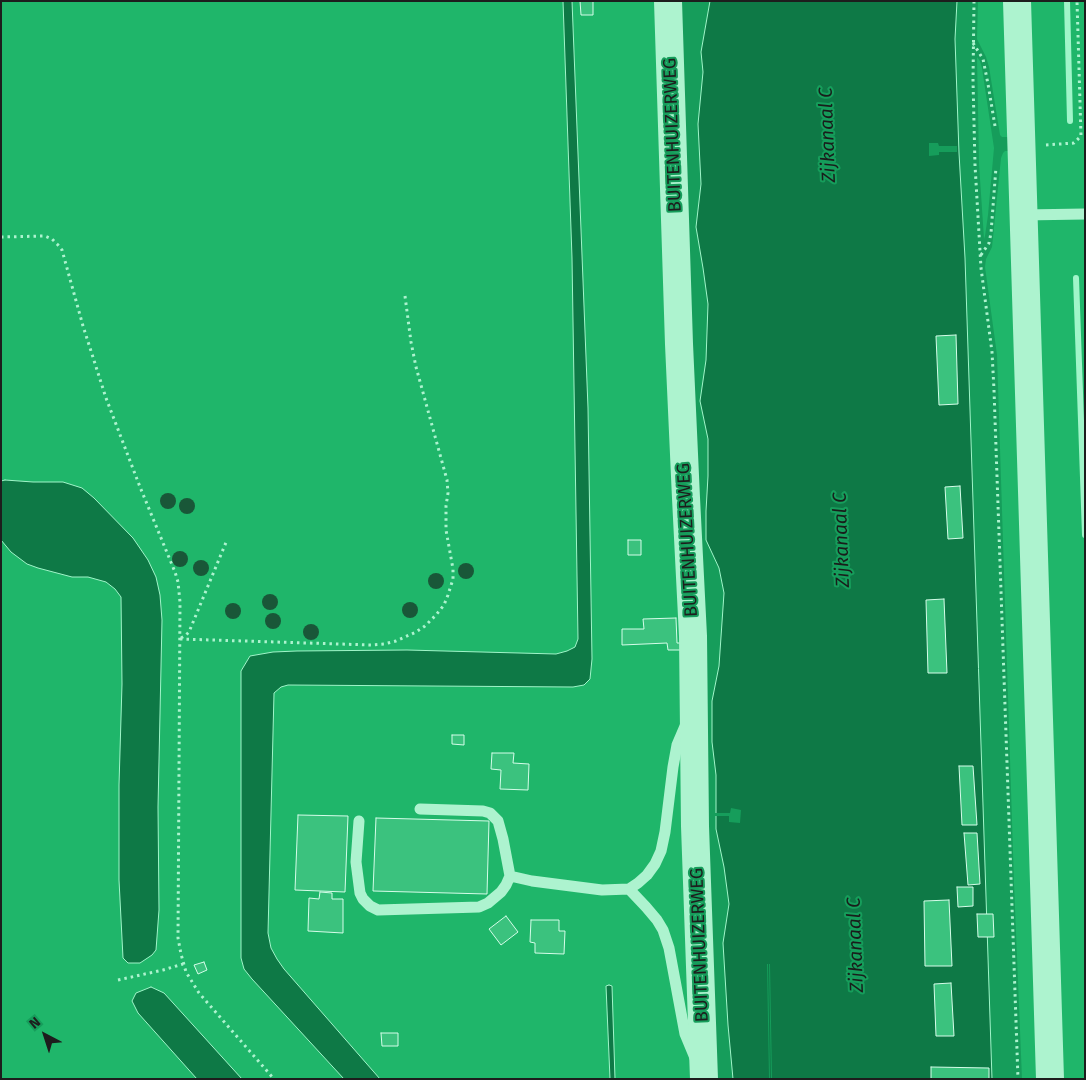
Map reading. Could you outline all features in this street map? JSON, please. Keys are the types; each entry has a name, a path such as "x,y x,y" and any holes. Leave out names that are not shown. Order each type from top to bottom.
{"street":[{"name":"BUITENHUIZERWEG","path":"668,1 681,392 693,636 695,826 704,1079"},
{"path":"1017,1 1050,1079"}],"lane":[{"path":"1023,215 1085,214"},
{"path":"510,876 532,881 602,890 629,890 647,875 661,851 677,745 694,708"},
{"path":"359,821 356,862 360,893 370,906 378,910 479,907 488,903 502,892 510,876 498,821 490,813 483,811 420,809"},
{"path":"629,890 652,914 663,930 669,948 685,1034 704,1079"}],"path":[{"path":"974,1 974,137 983,288 992,352 1018,1079"},
{"path":"981,256 989,243 996,166"},
{"path":"1,237 45,236 62,250 83,326 106,398 175,572 179,591 180,639 178,938 180,954 190,980 199,993 274,1079"},
{"path":"180,639 384,644 396,642 416,632 425,626 444,604 453,579 446,530 447,480 416,367 405,296"},
{"path":"180,639 189,632 227,540"},
{"path":"118,980 183,964"}],"shaded area":[{"path":"1,1 563,1 572,258 578,639 575,648 556,654 273,652 250,656 241,671 241,958 244,969 252,979 344,1079 1,1079"},
{"path":"572,1 663,1 698,1079 380,1079 284,969 271,948 268,933 274,693 281,687 288,685 573,687 590,679 592,659 588,408"},
{"path":"978,1 1007,1 1009,137 1002,137 1000,135 989,67 977,39"},
{"path":"1026,1 1085,1 1085,1079 1061,1079"},
{"path":"977,57 982,68 994,148 984,239 979,164"},
{"path":"1005,151 1010,151 1043,1079 1022,1079 997,355 985,267 986,259 992,247 1001,158"}],"water":[{"path":"563,1 572,1 588,408 592,659 590,679 584,685 573,687 288,685 281,687 274,693 268,933 271,948 284,969 380,1079 344,1079 252,979 244,969 241,958 241,671 250,656 273,652 407,650 556,654 575,647 578,639 572,258"},
{"name":"Zijkanaal C","path":"710,1 957,1 955,39 965,258 992,1079 733,1079 723,943 729,904 716,829 716,775 712,742 712,701 719,666 724,593 719,568 706,540 708,439 700,401 706,360 708,304 696,227 701,184 698,124 703,72 701,52"},
{"path":"1,481 63,482 82,488 133,538 148,560 156,577 162,620 158,807 159,910 156,950 140,963 128,963 123,958 119,880 122,684 121,597 106,582 88,577 72,577 38,568 27,564 11,552 1,540"},
{"path":"606,986 612,986 615,1079 610,1079"},
{"path":"151,987 164,993 242,1079 197,1079 138,1013 132,1001 136,993"}],"pier":[{"path":"929,143 938,143 939,146 957,146 957,152 939,152 939,155 929,156"},
{"path":"731,808 741,810 740,823 729,822 729,816 714,816 714,813 730,813"},
{"path":"768,964 770,1079 769,1079"},
{"path":"770,964 772,1079 771,1079"}],"building":[{"path":"580,1 593,1 593,15 581,15"},
{"path":"956,335 958,404 939,405 936,336"},
{"path":"960,486 963,538 948,539 945,487"},
{"path":"628,540 641,540 641,555 628,555"},
{"path":"944,599 947,673 928,673 926,600"},
{"path":"676,618 677,643 682,643 682,650 668,650 667,643 622,645 622,629 644,629 643,619"},
{"path":"452,735 464,735 464,745 452,744"},
{"path":"492,753 514,753 513,763 529,764 528,790 500,789 501,770 491,769"},
{"path":"959,766 973,766 977,825 962,825"},
{"path":"298,815 348,816 345,892 295,890"},
{"path":"376,818 489,821 487,894 373,891"},
{"path":"964,833 977,833 980,884 968,885"},
{"path":"957,887 973,887 973,906 958,907"},
{"path":"320,892 332,893 332,899 343,899 343,933 308,931 309,898 319,899"},
{"path":"949,900 952,966 925,966 924,901"},
{"path":"977,914 993,914 994,937 978,937"},
{"path":"506,916 518,932 501,945 489,929"},
{"path":"531,920 559,920 559,931 565,931 564,954 535,953 535,943 530,942"},
{"path":"204,962 207,970 198,974 194,965"},
{"path":"951,983 954,1036 936,1036 934,984"},
{"path":"381,1033 398,1033 398,1046 382,1046"},
{"path":"931,1067 989,1068 989,1079 931,1079"}],"waterway":[{"path":"1067,1 1070,121"},
{"path":"1076,278 1085,535"}]}
